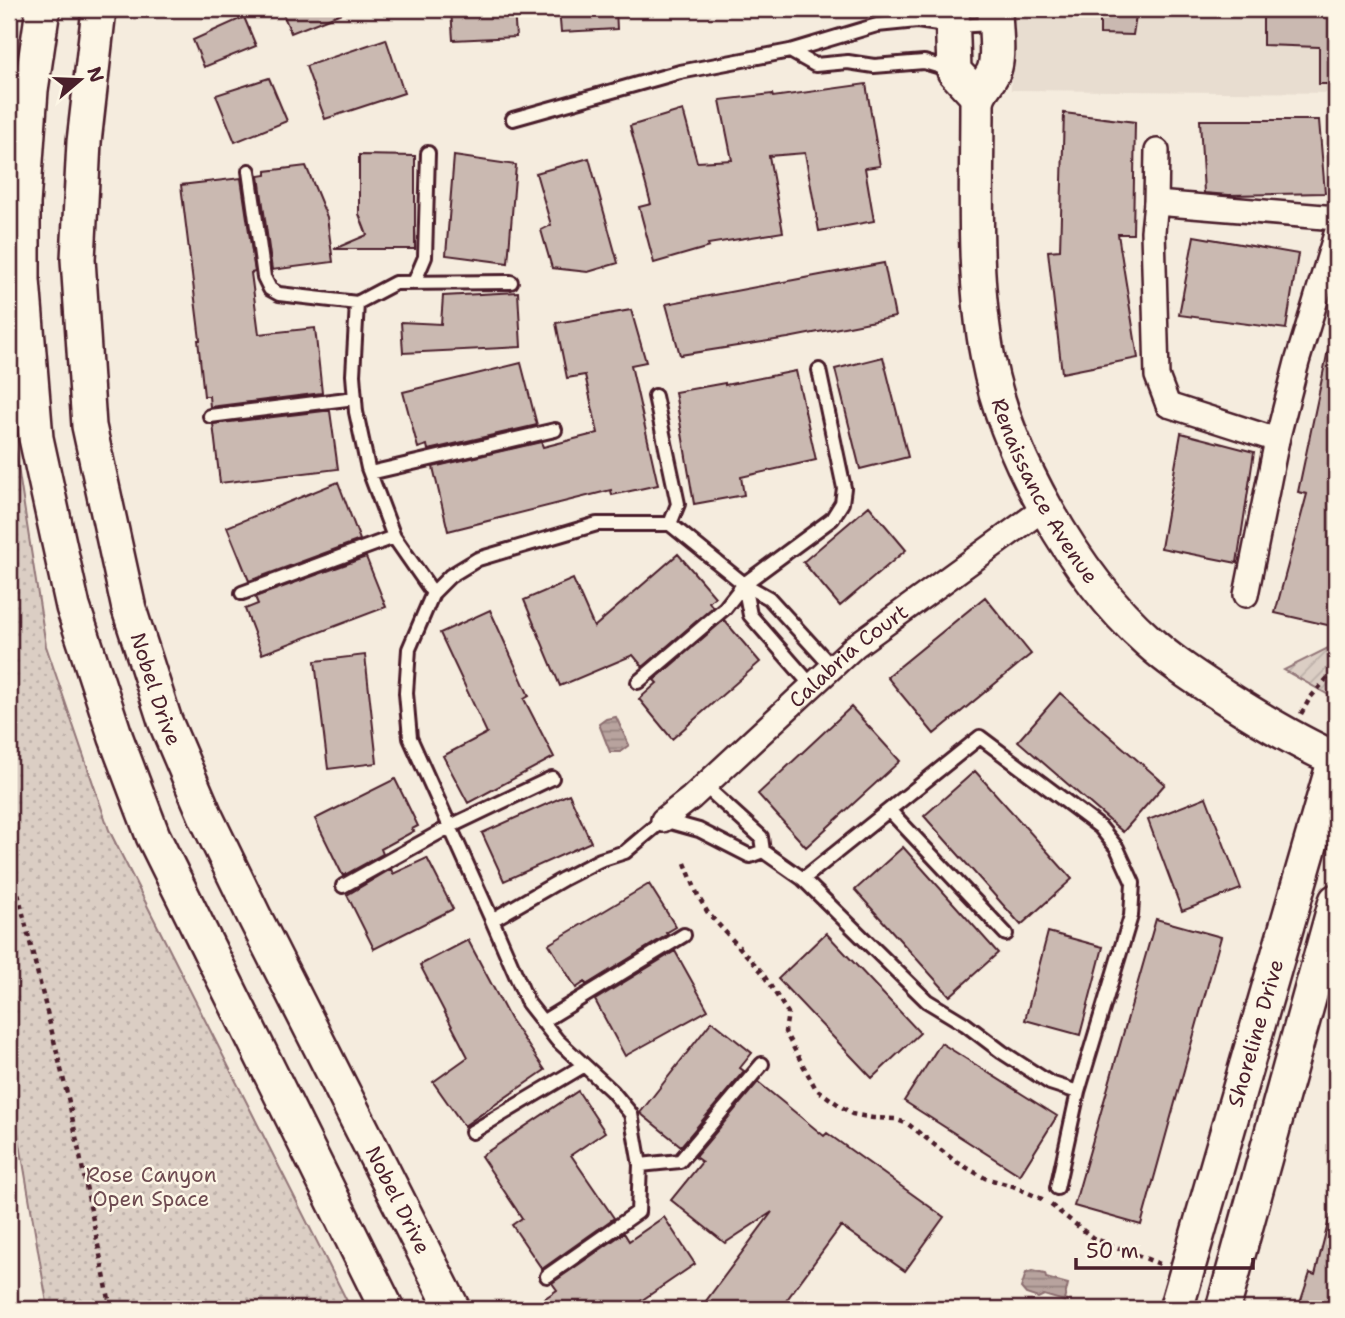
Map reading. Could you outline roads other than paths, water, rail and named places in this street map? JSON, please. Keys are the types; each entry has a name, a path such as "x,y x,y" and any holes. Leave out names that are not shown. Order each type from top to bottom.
{"main road":[{"path":"43,9 31,90 23,204 23,280 36,438 72,607 116,738 153,836 387,1309"},
{"name":"Nobel Drive","path":"99,9 84,142 78,259 89,426 130,609 166,721 206,817 453,1309"},
{"name":"Renaissance Avenue","path":"995,16 975,75 979,284 988,358 1000,408 1015,445 1046,507 1084,570 1147,641 1187,673 1289,737 1336,759"},
{"name":"Renaissance Avenue","path":"953,18 975,75"},
{"name":"Shoreline Drive","path":"1176,1309 1336,759"},
{"name":"Shoreline Drive","path":"1223,1309 1336,901"}],"street":[{"path":"1157,151 1153,231 1157,376 1162,410 1277,440"},
{"path":"1156,204 1336,218"},
{"path":"1246,595 1277,440 1297,362 1336,234"},
{"name":"Calabria Court","path":"663,820 705,786 855,646 1046,507"}],"lane":[{"path":"513,119 680,72 790,51 877,26 995,16"},
{"path":"790,51 816,65 848,62 874,66 924,62 975,75"},
{"path":"414,283 425,257 429,153"},
{"path":"249,171 264,277 270,289 279,294 357,303 396,283 511,282"},
{"path":"357,303 352,375 370,473 394,537 433,593"},
{"path":"638,682 725,608 744,584 832,519 842,503 844,488 819,370"},
{"path":"655,396 678,504 670,524"},
{"path":"210,416 355,398"},
{"path":"370,473 555,430"},
{"path":"547,1276 638,1212 640,1165 631,1114 612,1091 583,1066 542,1022 528,1003 452,827 432,791 410,738 406,693 409,649 433,593 450,576 478,559 597,524 670,524 744,584 769,598 832,667"},
{"path":"242,593 394,537"},
{"path":"744,584 750,615 812,686"},
{"path":"803,879 980,737 1100,827 1117,848 1133,883 1131,916 1078,1092 1057,1188"},
{"path":"343,886 452,827 552,778"},
{"path":"705,786 761,837 762,851"},
{"path":"889,810 1006,934"},
{"path":"492,920 600,860 625,852 663,820 699,830 750,856 762,851"},
{"path":"762,851 803,879 927,1001 1050,1083 1078,1092"},
{"path":"542,1022 684,935"},
{"path":"640,1165 680,1161 762,1064"},
{"path":"472,1132 583,1066"}],"park label":[{"name":"Rose Canyon Open Space","path":"151,1187"}]}
